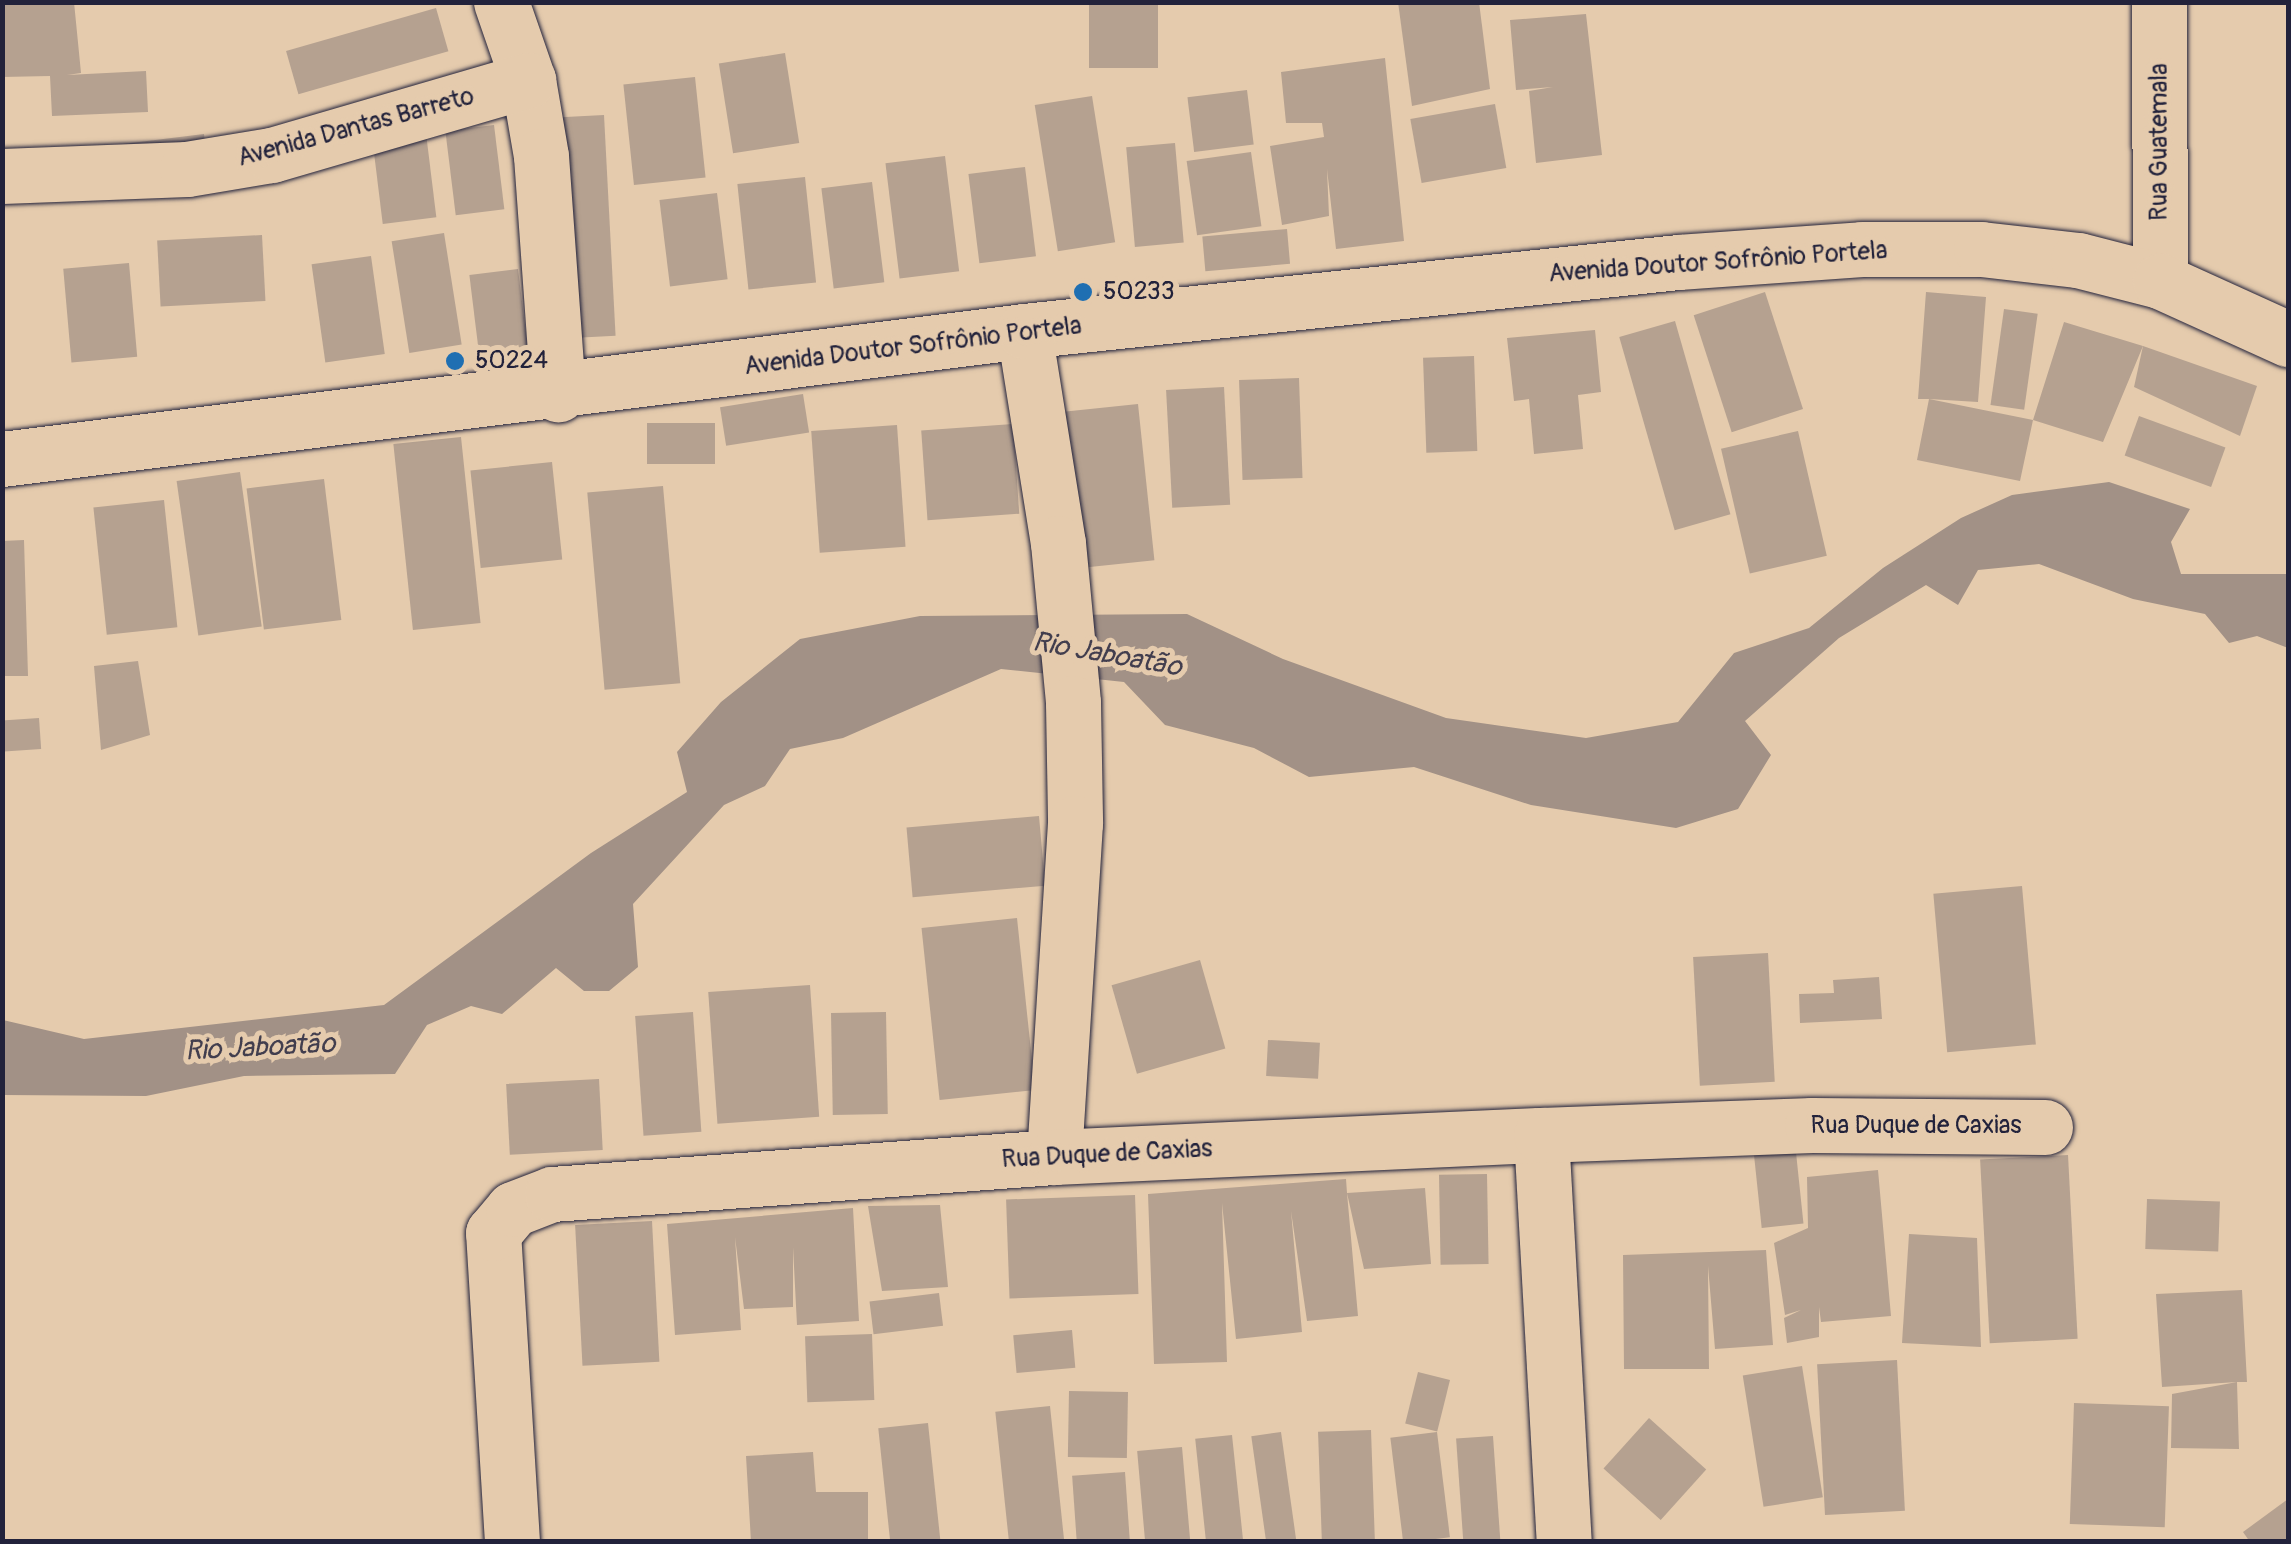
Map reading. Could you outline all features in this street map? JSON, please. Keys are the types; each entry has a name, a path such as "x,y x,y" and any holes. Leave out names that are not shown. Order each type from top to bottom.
{"street":[{"path":"501,2 528,80 541,156 558,394"},
{"name":"Rua Guatemala","path":"2159,2 2160,281"},
{"name":"Avenida Dantas Barreto","path":"2,176 188,169 272,155 528,80"},
{"name":"Avenida Doutor Sofrônio Portela","path":"2,458 558,394 1024,331 1678,262 1862,249 1981,249 2078,260 2160,281 2288,339"},
{"path":"1024,331 1064,598 1073,703 1075,823 1054,1157"},
{"name":"Rua Duque de Caxias","path":"512,1542 491,1256 493,1233 513,1209 552,1194 1054,1157 1541,1134 1812,1124 2045,1127"},
{"path":"1541,1134 1564,1542"}],"water":[{"name":"Rio Jaboatão","path":"2109,482 2190,509 2171,542 2181,574 2288,574 2288,648 2257,636 2229,643 2205,614 2133,599 2039,564 1978,570 1958,605 1926,585 1839,638 1745,721 1771,755 1738,809 1676,828 1531,805 1414,767 1309,777 1254,748 1165,725 1124,682 1001,669 843,738 790,749 765,786 724,805 633,904 638,967 609,991 584,991 556,968 502,1014 471,1006 427,1025 395,1074 244,1076 146,1096 3,1095 3,1020 84,1039 384,1005 591,853 687,792 677,752 721,702 800,639 920,616 1187,614 1283,659 1446,718 1586,738 1678,722 1734,653 1809,628 1883,568 1961,518 2012,495"}],"building":[{"path":"2,2 74,2 81,73 67,75 146,71 148,112 52,116 50,76 2,77"},
{"path":"1089,2 1158,2 1158,68 1089,68"},
{"path":"1398,2 1479,2 1490,89 1412,106"},
{"path":"436,8 448,51 298,94 286,51"},
{"path":"1586,14 1602,155 1536,163 1529,91 1553,87 1516,90 1510,20"},
{"path":"785,53 799,143 733,153 719,63"},
{"path":"1385,58 1404,241 1336,249 1327,169 1329,216 1282,225 1270,146 1324,137 1322,123 1286,123 1281,72"},
{"path":"695,77 706,177 634,185 623,85"},
{"path":"1247,90 1254,145 1194,152 1187,97"},
{"path":"1092,96 1115,242 1058,251 1035,105"},
{"path":"1495,104 1506,168 1422,183 1410,119"},
{"path":"604,115 616,336 563,338 551,118"},
{"path":"425,125 436,217 383,224 371,132"},
{"path":"494,125 504,209 456,215 445,131"},
{"path":"204,134 206,151 72,167 70,150"},
{"path":"1175,143 1184,243 1135,247 1126,147"},
{"path":"1251,152 1261,226 1197,235 1187,161"},
{"path":"945,156 959,271 900,278 885,163"},
{"path":"1025,167 1036,256 979,263 968,174"},
{"path":"805,177 816,282 748,290 737,184"},
{"path":"872,182 884,282 834,288 821,188"},
{"path":"717,193 728,279 670,286 659,200"},
{"path":"1287,229 1290,264 1205,271 1202,236"},
{"path":"444,233 462,345 409,353 392,241"},
{"path":"262,235 265,301 161,306 157,240"},
{"path":"371,256 385,354 325,362 312,264"},
{"path":"129,263 137,357 71,362 63,269"},
{"path":"518,269 529,357 480,363 469,275"},
{"path":"1765,292 1803,409 1732,432 1694,315"},
{"path":"1926,292 1986,297 1978,402 1918,399"},
{"path":"2004,309 2038,314 2024,410 1991,405"},
{"path":"1675,321 1730,514 1675,530 1619,337"},
{"path":"2064,322 2143,346 2103,442 2033,420"},
{"path":"1595,330 1601,392 1578,395 1583,449 1534,454 1529,399 1514,401 1507,338"},
{"path":"2143,346 2257,386 2240,436 2134,387"},
{"path":"1474,356 1477,451 1426,453 1423,358"},
{"path":"1299,378 1302,478 1243,480 1239,380"},
{"path":"1224,387 1230,505 1172,508 1166,390"},
{"path":"803,394 809,433 726,446 720,407"},
{"path":"1929,399 2033,420 2020,481 1917,460"},
{"path":"1138,404 1154,560 1061,570 1045,414"},
{"path":"2139,416 2225,447 2211,487 2125,455"},
{"path":"647,423 715,423 715,464 647,464"},
{"path":"1013,424 1019,514 928,520 921,430"},
{"path":"897,425 906,547 820,553 811,431"},
{"path":"1798,431 1827,556 1750,573 1721,449"},
{"path":"461,437 481,623 413,630 393,444"},
{"path":"552,462 562,559 481,568 470,471"},
{"path":"240,472 262,626 198,635 177,481"},
{"path":"324,479 341,620 264,629 247,489"},
{"path":"663,486 680,683 605,690 587,493"},
{"path":"164,500 177,627 107,635 93,507"},
{"path":"24,540 28,676 2,676 2,541"},
{"path":"138,661 150,735 101,750 94,666"},
{"path":"39,718 41,749 4,752 2,721"},
{"path":"1039,816 1045,886 913,897 907,828"},
{"path":"2022,886 2036,1044 1947,1052 1933,894"},
{"path":"1017,918 1035,1090 940,1100 922,928"},
{"path":"1768,953 1775,1082 1700,1086 1693,957"},
{"path":"1200,960 1225,1048 1137,1074 1112,985"},
{"path":"1879,977 1882,1019 1800,1023 1799,994 1834,993 1833,980"},
{"path":"810,985 819,1117 717,1124 708,992"},
{"path":"693,1012 701,1132 644,1136 635,1016"},
{"path":"886,1012 888,1114 833,1115 831,1013"},
{"path":"1268,1040 1320,1043 1318,1079 1266,1076"},
{"path":"599,1079 603,1150 510,1155 506,1084"},
{"path":"1795,1143 1803,1224 1762,1228 1753,1147"},
{"path":"2068,1155 2078,1339 1990,1343 1980,1160"},
{"path":"1878,1170 1891,1316 1821,1322 1819,1307 1819,1337 1787,1343 1784,1318 1801,1310 1785,1315 1774,1243 1808,1228 1807,1177"},
{"path":"1487,1174 1489,1264 1441,1265 1439,1175"},
{"path":"1346,1179 1358,1316 1307,1321 1291,1211 1302,1332 1236,1339 1222,1203 1227,1362 1154,1364 1148,1194"},
{"path":"1425,1188 1431,1264 1364,1269 1347,1193"},
{"path":"1135,1195 1138,1294 1010,1298 1006,1200"},
{"path":"2147,1199 2220,1202 2218,1252 2145,1249"},
{"path":"940,1205 948,1287 882,1291 868,1206"},
{"path":"853,1208 859,1321 797,1325 793,1247 793,1307 744,1309 735,1237 741,1330 675,1335 667,1224"},
{"path":"652,1221 659,1362 582,1366 575,1225"},
{"path":"1909,1234 1977,1238 1981,1347 1902,1343"},
{"path":"1766,1250 1773,1345 1715,1349 1708,1266 1709,1369 1624,1369 1623,1255"},
{"path":"2242,1290 2247,1382 2162,1387 2156,1294"},
{"path":"939,1293 943,1326 874,1334 870,1302"},
{"path":"1072,1330 1075,1368 1017,1373 1013,1335"},
{"path":"872,1334 874,1400 807,1402 805,1336"},
{"path":"1897,1360 1905,1511 1825,1515 1817,1364"},
{"path":"1802,1366 1823,1497 1764,1507 1743,1375"},
{"path":"1418,1372 1450,1380 1437,1431 1405,1423"},
{"path":"2237,1382 2239,1449 2171,1448 2172,1394"},
{"path":"1069,1391 1128,1392 1127,1458 1068,1457"},
{"path":"2074,1403 2169,1406 2165,1527 2070,1524"},
{"path":"1050,1406 1064,1542 1009,1542 995,1412"},
{"path":"1649,1418 1706,1470 1661,1520 1603,1469"},
{"path":"928,1423 941,1542 890,1542 878,1428"},
{"path":"1371,1430 1375,1542 1322,1542 1318,1432"},
{"path":"1281,1432 1296,1541 1266,1542 1251,1436"},
{"path":"1437,1432 1450,1537 1403,1542 1390,1438"},
{"path":"1232,1435 1243,1542 1206,1542 1195,1439"},
{"path":"1493,1436 1500,1541 1463,1542 1456,1439"},
{"path":"1182,1447 1190,1542 1145,1542 1137,1451"},
{"path":"813,1452 816,1492 868,1492 868,1542 751,1542 746,1456"},
{"path":"1125,1472 1130,1542 1077,1542 1072,1476"},
{"path":"2288,1499 2288,1542 2250,1542 2243,1532"}],"place":[{"name":"50233","path":"1083,292"},
{"name":"50224","path":"455,361"}]}
